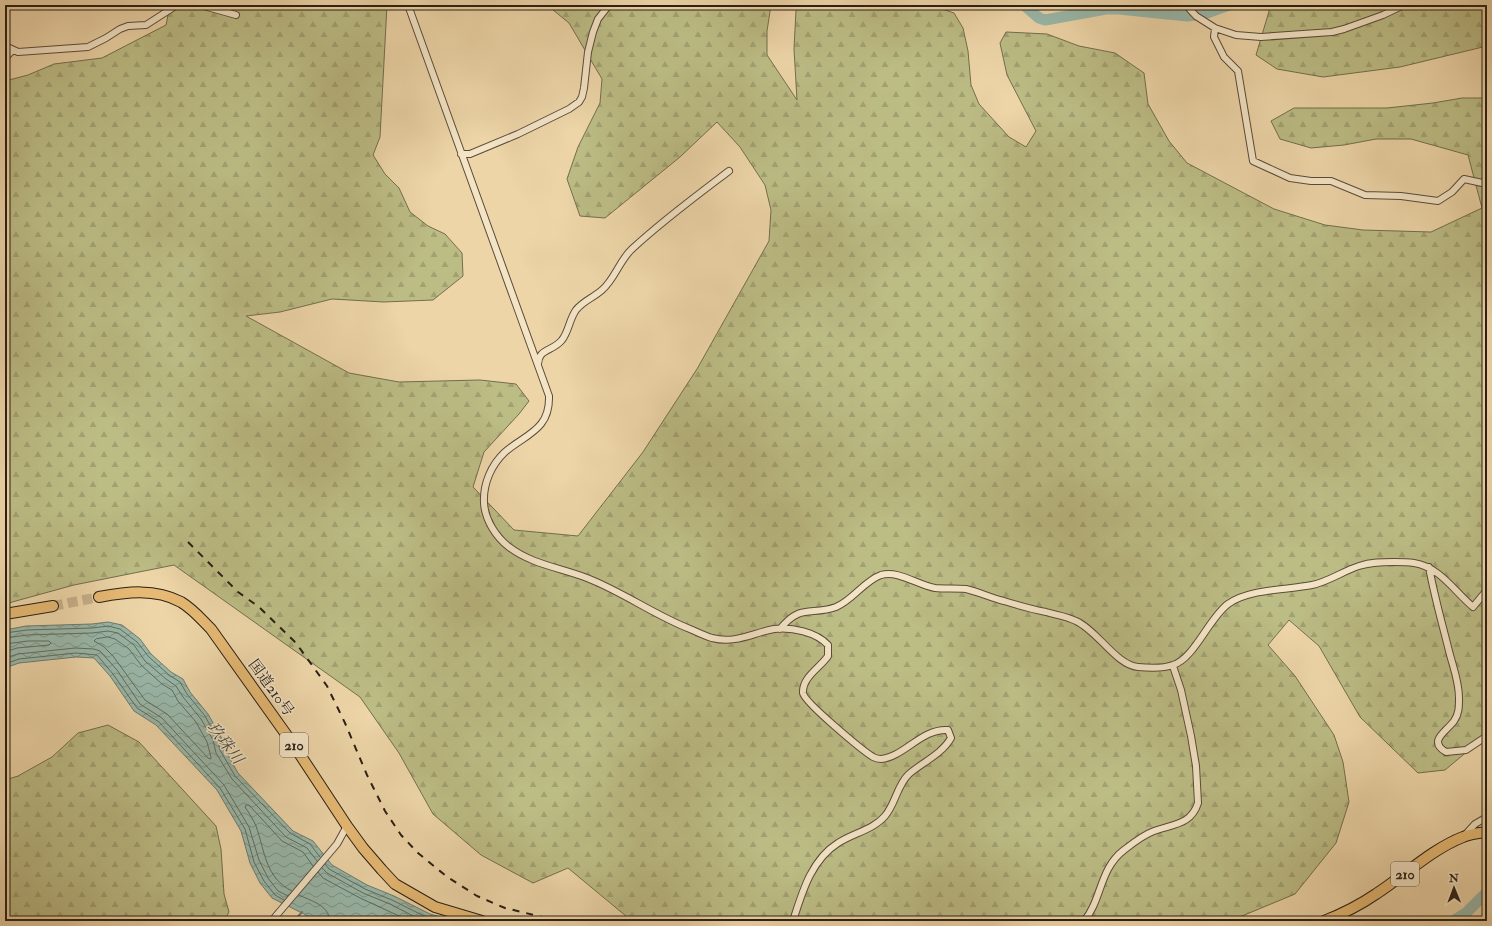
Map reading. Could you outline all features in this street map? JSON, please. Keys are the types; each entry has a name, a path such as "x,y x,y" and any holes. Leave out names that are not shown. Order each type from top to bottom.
{"highway":[{"name":"国道210号","path":"98,597 120,593 145,592 164,596 181,602 197,615 211,629 293,744 363,848 396,884 435,906 482,921"},
{"path":"5,614 53,606"},
{"name":"210","path":"1324,921 1341,914 1375,895 1412,868 1464,836 1487,832"}],"street":[{"path":"5,46 18,52 88,47 120,29 128,26 146,25 177,5"},
{"path":"200,5 236,15"},
{"path":"408,5 549,396 549,409 546,417 538,429 501,456 489,474 484,491 484,505 488,521 499,537 510,547 532,559 587,578 659,616 712,638 738,639 762,632 780,629 808,633 817,636 828,645 828,656 806,682 804,687 804,697 853,742 877,759 887,757 928,734 938,730 948,730 951,738 944,747 909,774 903,781 888,811 878,822 837,843 820,859 803,889 792,921"},
{"path":"461,154 470,154 518,134 569,109 579,102 584,88 588,52 593,32 598,19 609,5"},
{"path":"1186,5 1203,22 1215,28 1236,35 1262,37 1332,32 1344,29 1404,5"},
{"path":"1215,28 1214,37 1224,57 1238,71 1252,161 1290,178 1311,181 1331,181 1366,195 1401,196 1438,201 1452,192 1464,179 1487,184"},
{"path":"5,58 13,50"},
{"path":"538,366 538,358 543,352 556,347 567,333 571,317 576,310 582,303 601,291 608,283 621,260 631,249 730,171"},
{"path":"780,629 788,619 797,614 838,606 848,600 872,580 882,575 901,576 934,588 965,589 982,593 999,600 1074,620 1087,627 1120,660 1130,666 1149,668 1173,666 1181,662 1190,652 1214,618 1228,604 1239,598 1260,592 1314,585 1358,566 1372,562 1412,562 1429,567 1446,580 1473,607 1487,590"},
{"path":"1429,567 1459,689 1460,710 1453,722 1441,733 1438,742 1440,748 1446,752 1466,750 1487,736"},
{"path":"1084,921 1091,910 1104,875 1111,864 1122,852 1154,831 1187,820 1196,809 1198,803 1196,766 1181,690 1173,666"},
{"path":"1464,836 1475,824 1487,817"},
{"path":"274,919 337,844 347,826"}],"green space":[{"path":"170,5 387,5 380,137 373,155 385,174 399,188 410,212 428,226 445,234 462,253 463,276 433,300 384,302 332,299 280,312 246,316 349,373 399,382 480,380 516,384 529,401 484,452 473,487 514,530 578,536 643,452 697,369 769,241 771,210 765,185 740,147 717,122 680,157 605,218 580,216 567,179 578,147 600,103 602,79 569,23 547,5 771,5 767,31 767,55 797,100 794,49 796,10 798,5 931,5 954,13 963,28 968,51 971,85 979,104 1009,137 1026,147 1036,131 1007,75 1000,43 1006,32 1047,34 1079,46 1115,53 1144,73 1148,104 1169,141 1187,163 1274,209 1325,225 1363,230 1431,232 1482,208 1468,155 1411,139 1376,139 1344,145 1311,148 1280,139 1271,121 1294,108 1387,108 1462,98 1487,98 1487,735 1445,770 1418,773 1360,717 1319,646 1289,620 1268,645 1295,676 1334,735 1343,762 1349,802 1336,843 1295,894 1230,921 632,921 568,868 533,883 481,855 433,814 399,753 360,697 174,565 74,585 5,604 5,81 28,75 54,64 102,58 166,25"},
{"path":"1275,5 1487,5 1487,46 1400,67 1323,77 1277,69 1256,55 1270,8"},
{"path":"108,725 139,742 216,826 221,849 224,894 229,912 224,921 5,921 5,780 18,776 52,757 78,733"}],"water":[{"path":"108,622 122,625 140,639 151,654 171,672 183,679 190,692 208,714 238,773 293,831 313,841 332,865 367,885 394,896 430,914 454,921 318,921 272,898 260,883 250,863 241,831 217,790 156,725 134,711 110,676 94,658 76,657 19,663 5,668 5,630 26,626 92,624"}],"waterway":[{"path":"1024,5 1039,18 1045,20 1106,9 1187,16 1204,14 1229,5"},
{"name":"玖珠川","path":"1453,921 1466,913 1487,892"},
{"path":"294,921 302,912"}],"tunnel":[{"path":"53,606 99,597"}],"railway":[{"path":"188,542 238,592 259,607 296,643 327,686 385,811 401,835 418,853 446,876 477,896 505,908 559,921"}]}
